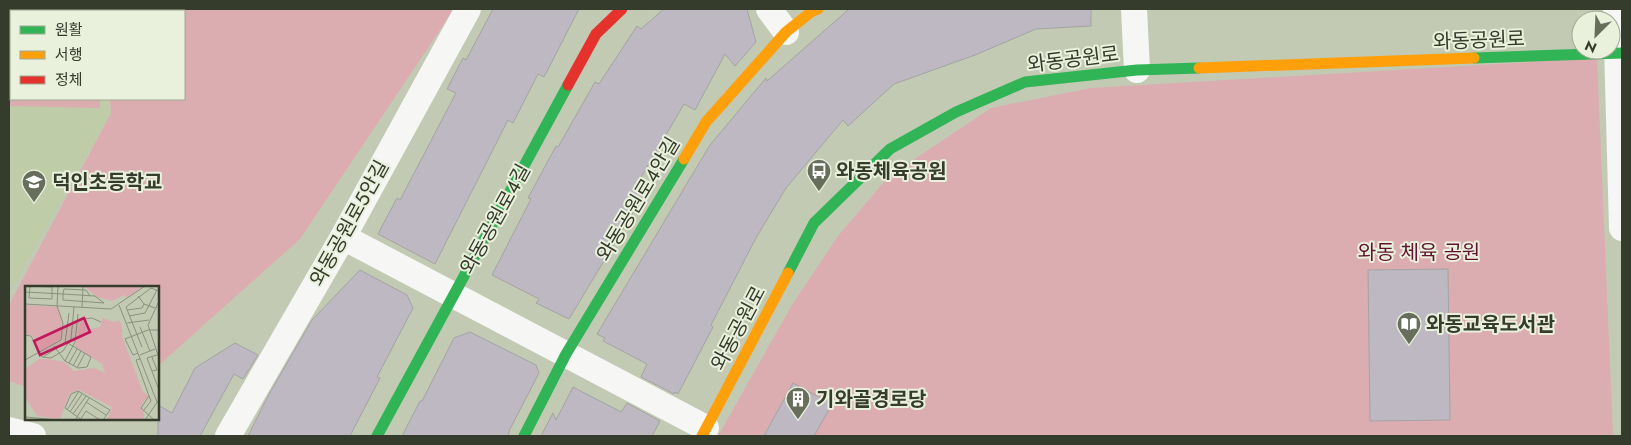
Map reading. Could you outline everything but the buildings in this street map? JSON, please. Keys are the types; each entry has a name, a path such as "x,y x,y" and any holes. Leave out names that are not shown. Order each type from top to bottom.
{"street":[{"name":"와동공원로5안길","path":"228,436 343,237 468,9"},
{"name":"와동공원로4길","path":"377,436 596,34 622,9"},
{"path":"769,9 786,32"},
{"name":"와동공원로4안길","path":"524,436 566,354 706,122 786,32 811,12 818,9"},
{"path":"1134,9 1137,70"},
{"name":"와동공원로","path":"704,432 814,223 890,149 956,112 1025,82 1137,70 1571,55"},
{"path":"1620,60 1622,228"},
{"path":"343,237 566,354 704,432"},
{"path":"9,430 33,436"}],"shaded area":[{"name":"덕인초등학교","path":"9,9 107,9 10,10 10,100 110,100 111,113 9,293"}],"green space":[{"path":"9,9 105,9 10,10 10,100 100,100 100,108 9,106"},
{"path":"454,9 300,239 159,365 159,286 25,286 25,387 9,381 9,305 111,113 110,100 185,100 185,10 108,10"},
{"name":"와동 체육 공원","path":"1571,60 1597,60 1613,436 718,436 792,305 838,236 889,176 991,108 1091,88"}],"traffic: fast":[{"path":"1474,58 1622,53"},
{"path":"788,273 814,223 890,149 956,112 1025,82 1137,70 1199,68"},
{"path":"377,436 568,85"},
{"path":"524,436 566,354 684,159"}],"traffic: slow":[{"path":"684,159 706,122 786,32 811,12 818,9"},
{"path":"1199,68 1474,58"},
{"path":"702,436 788,273"}],"traffic: jam":[{"path":"568,85 596,34 622,9"}],"place":[{"name":"와동체육공원","path":"819,192"},
{"name":"덕인초등학교","path":"34,203"},
{"name":"와동교육도서관","path":"1409,345"},
{"name":"기와골경로당","path":"798,420"}]}
